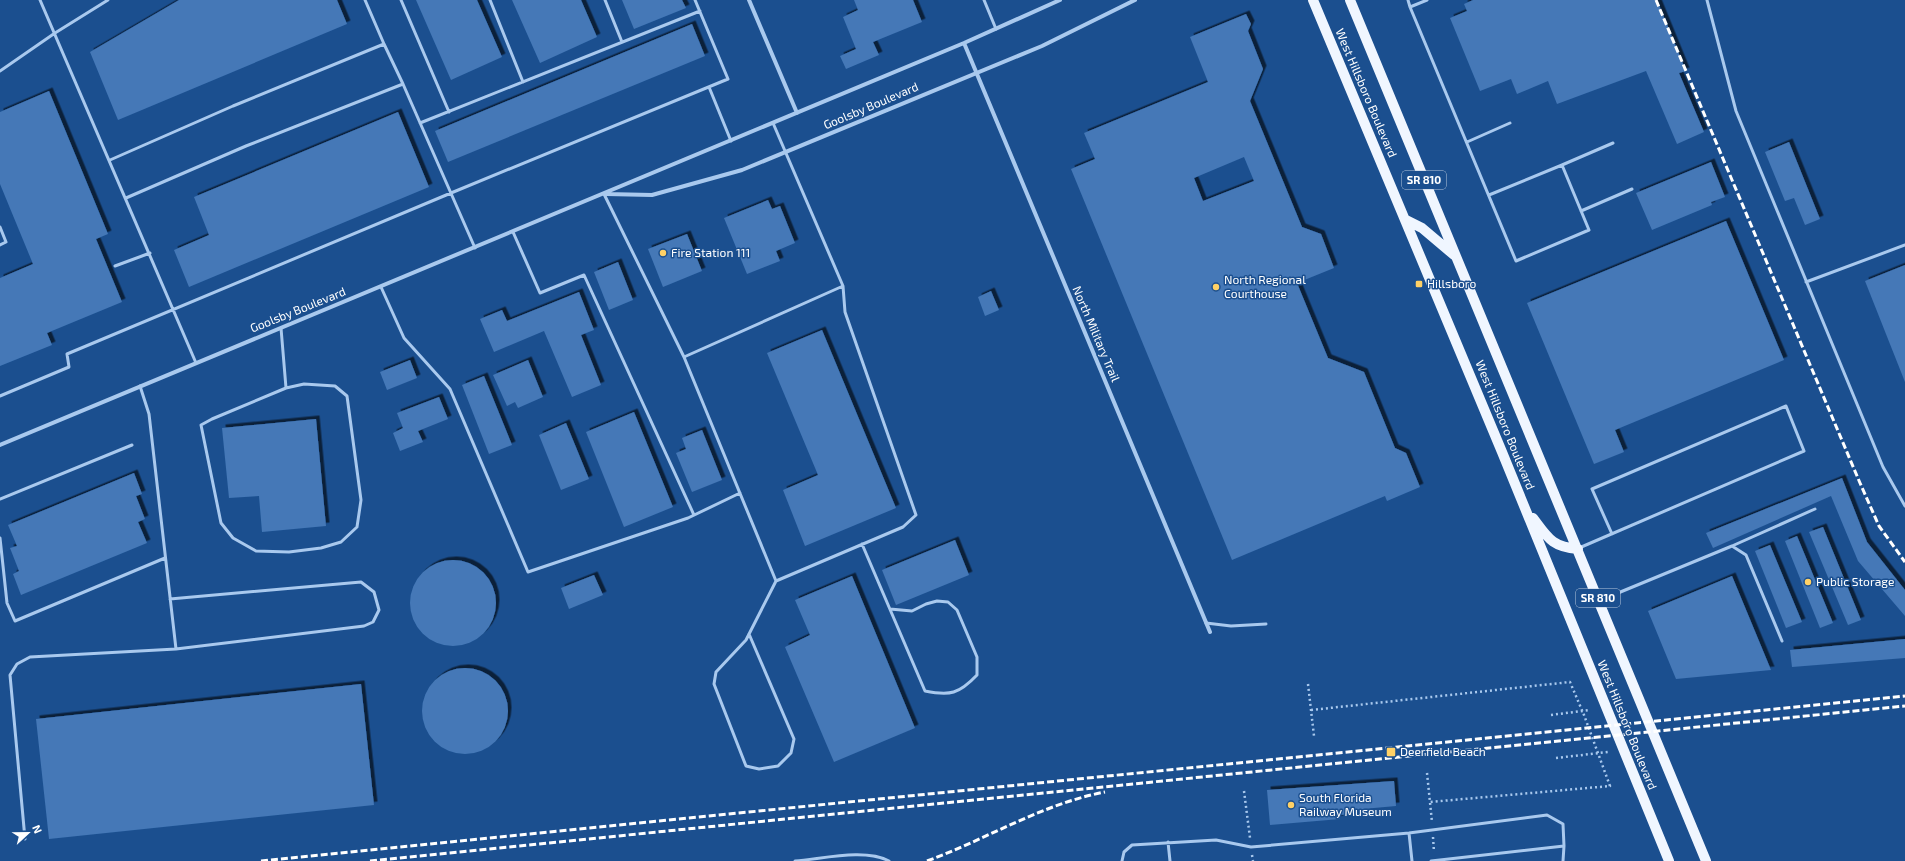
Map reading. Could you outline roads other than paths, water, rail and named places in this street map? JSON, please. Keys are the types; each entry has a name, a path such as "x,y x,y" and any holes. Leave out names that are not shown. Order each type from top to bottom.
{"main road":[{"name":"West Hillsboro Boulevard","path":"1313,0 1524,505 1669,861"},
{"name":"West Hillsboro Boulevard","path":"1350,0 1706,861"},
{"path":"1406,220 1422,228 1455,255"},
{"path":"1524,505 1548,538 1563,548 1578,549"}],"street":[{"path":"749,0 796,113"},
{"name":"Goolsby Boulevard","path":"0,445 731,141 964,43 1060,0"},
{"name":"Goolsby Boulevard","path":"604,194 652,195 742,170 1042,46 1135,0"},
{"name":"North Military Trail","path":"964,43 1210,632"}],"lane":[{"path":"40,0 196,363"},
{"path":"0,71 55,33 108,0"},
{"path":"365,0 475,248"},
{"path":"401,0 449,112"},
{"path":"490,0 523,82"},
{"path":"605,0 622,42"},
{"path":"0,396 69,368 67,354 451,193 728,80 695,0"},
{"path":"984,0 996,29"},
{"path":"1408,0 1516,261 1589,230 1562,165"},
{"path":"1410,7 1427,0"},
{"path":"1707,0 1736,111 1883,467 1905,506"},
{"path":"420,123 700,11"},
{"path":"110,160 233,106 384,44"},
{"path":"126,198 246,146 402,84"},
{"path":"709,87 731,141"},
{"path":"749,634 794,739 791,753 778,766 759,769 746,766 714,684 716,672 746,640 749,634 776,581 903,527 916,514 845,312 843,286 773,123"},
{"path":"1467,142 1510,123"},
{"path":"1489,195 1613,143"},
{"path":"1581,211 1632,189"},
{"path":"604,194 684,357 776,581"},
{"path":"0,227 6,242 0,245"},
{"path":"513,232 540,293 584,275 694,516"},
{"path":"1806,282 1905,245"},
{"path":"115,266 150,253"},
{"path":"684,357 843,286"},
{"path":"381,287 404,338 450,389 528,572 694,516 740,493"},
{"path":"281,328 286,388"},
{"path":"304,384 335,386 347,396 361,500 356,527 341,542 321,548 289,552 256,551 233,538 221,522 201,425 286,388 304,384"},
{"path":"140,386 149,414 176,648"},
{"path":"1578,549 1804,451 1786,406 1592,489 1612,534"},
{"path":"0,500 132,445"},
{"path":"1599,601 1732,546 1815,509"},
{"path":"0,538 7,603 15,621 166,558"},
{"path":"862,544 925,692 944,695 965,688 977,675 978,657 958,610 948,602 937,601 926,604 912,611 890,609"},
{"path":"1732,546 1746,555 1782,641"},
{"path":"25,839 10,675 17,664 30,657 176,648 364,626 372,622 379,610 374,592 361,582 170,598"},
{"path":"1206,623 1231,626 1266,624"},
{"path":"1122,861 1124,852 1132,845 1216,840 1251,847 1409,833 1547,815 1563,824 1563,861"},
{"path":"1409,833 1412,861"},
{"path":"1168,842 1170,861"},
{"path":"1431,861 1564,846"},
{"path":"795,861 863,855 881,857 889,861"}],"railway":[{"path":"1656,0 1879,526 1905,562"},
{"path":"261,861 1905,696"},
{"path":"370,861 1905,706"},
{"path":"927,861 1037,813 1105,792"}],"place":[{"name":"Fire Station 111","path":"663,253"},
{"name":"Hillsboro","path":"1419,284"},
{"name":"North Regional Courthouse","path":"1216,287"},
{"name":"Public Storage","path":"1808,582"},
{"name":"Deerfield Beach","path":"1391,752"},
{"name":"South Florida Railway Museum","path":"1291,805"}]}
